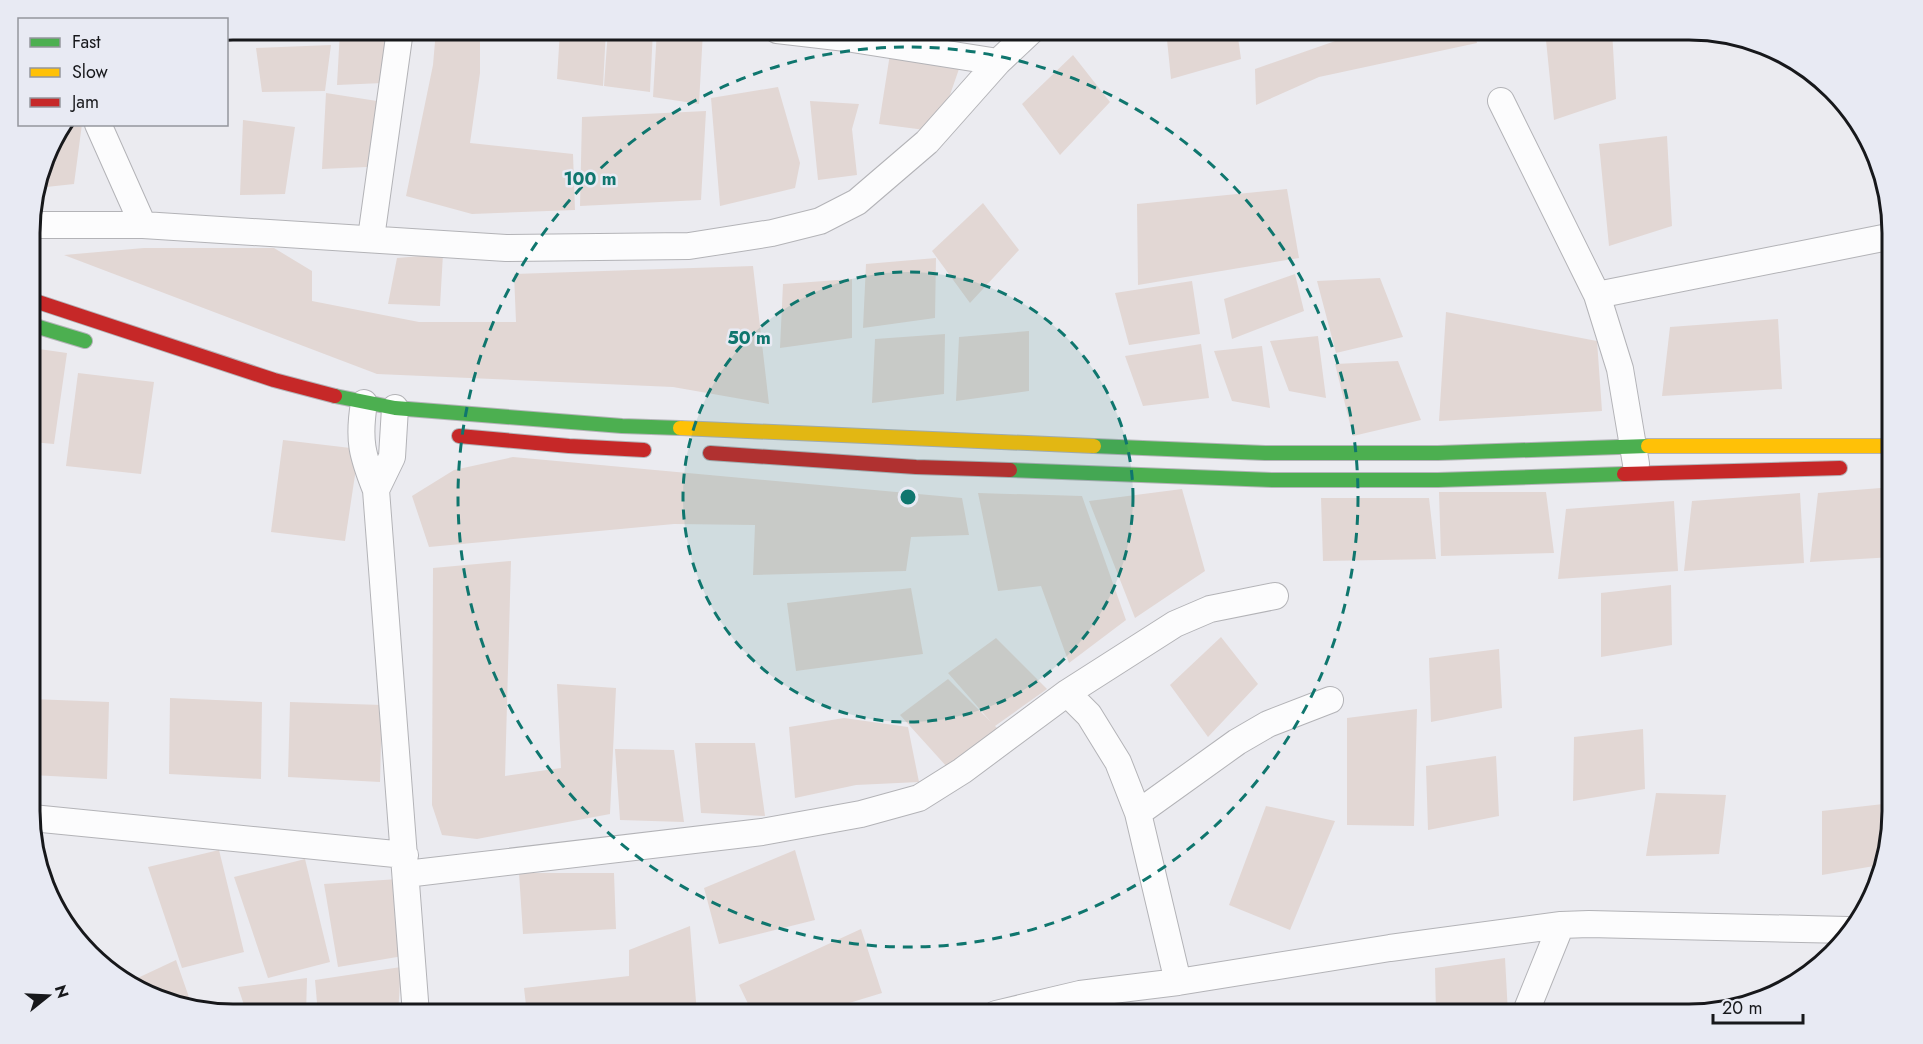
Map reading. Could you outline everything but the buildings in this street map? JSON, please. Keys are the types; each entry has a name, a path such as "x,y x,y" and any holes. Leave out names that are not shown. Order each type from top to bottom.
{"main road":[{"path":"41,303 274,380 377,422 634,427 1265,453 1438,453 1635,446 1882,446"},
{"path":"41,328 96,344"},
{"path":"440,434 569,446 653,450"},
{"path":"701,453 916,467 1273,480 1438,480 1858,467"}],"street":[{"path":"370,238 399,40"},
{"path":"878,40 999,63"},
{"path":"41,225 143,225 506,248 689,246 772,233 820,221 857,202 927,142 1022,40"},
{"path":"1501,101 1597,295 1620,369 1635,446 1637,475"},
{"path":"99,126 143,225"},
{"path":"1597,295 1882,238"},
{"path":"377,422 363,458 375,489 415,1004"},
{"path":"41,819 405,865 762,832 861,814 919,798 963,771 1067,693 1174,624 1210,609 1275,596"},
{"path":"1067,693 1089,716 1118,762 1138,813 1179,982"},
{"path":"1138,813 1237,742 1288,716 1330,700"},
{"path":"1529,1003 1561,925"},
{"path":"1040,1003 1080,994 1179,982 1390,948 1561,925 1841,930"}],"traffic: fast":[{"path":"41,328 85,341"},
{"path":"335,396 395,408 622,426 680,428"},
{"path":"1094,446 1265,453 1438,453 1648,446"},
{"path":"1010,470 1273,480 1438,480 1624,474"}],"traffic: slow":[{"path":"680,428 1094,446"},
{"path":"1648,446 1882,446"}],"traffic: jam":[{"path":"41,303 274,380 335,396"},
{"path":"459,436 644,450"},
{"path":"710,453 916,467 1010,470"},
{"path":"1624,474 1840,468"}]}
